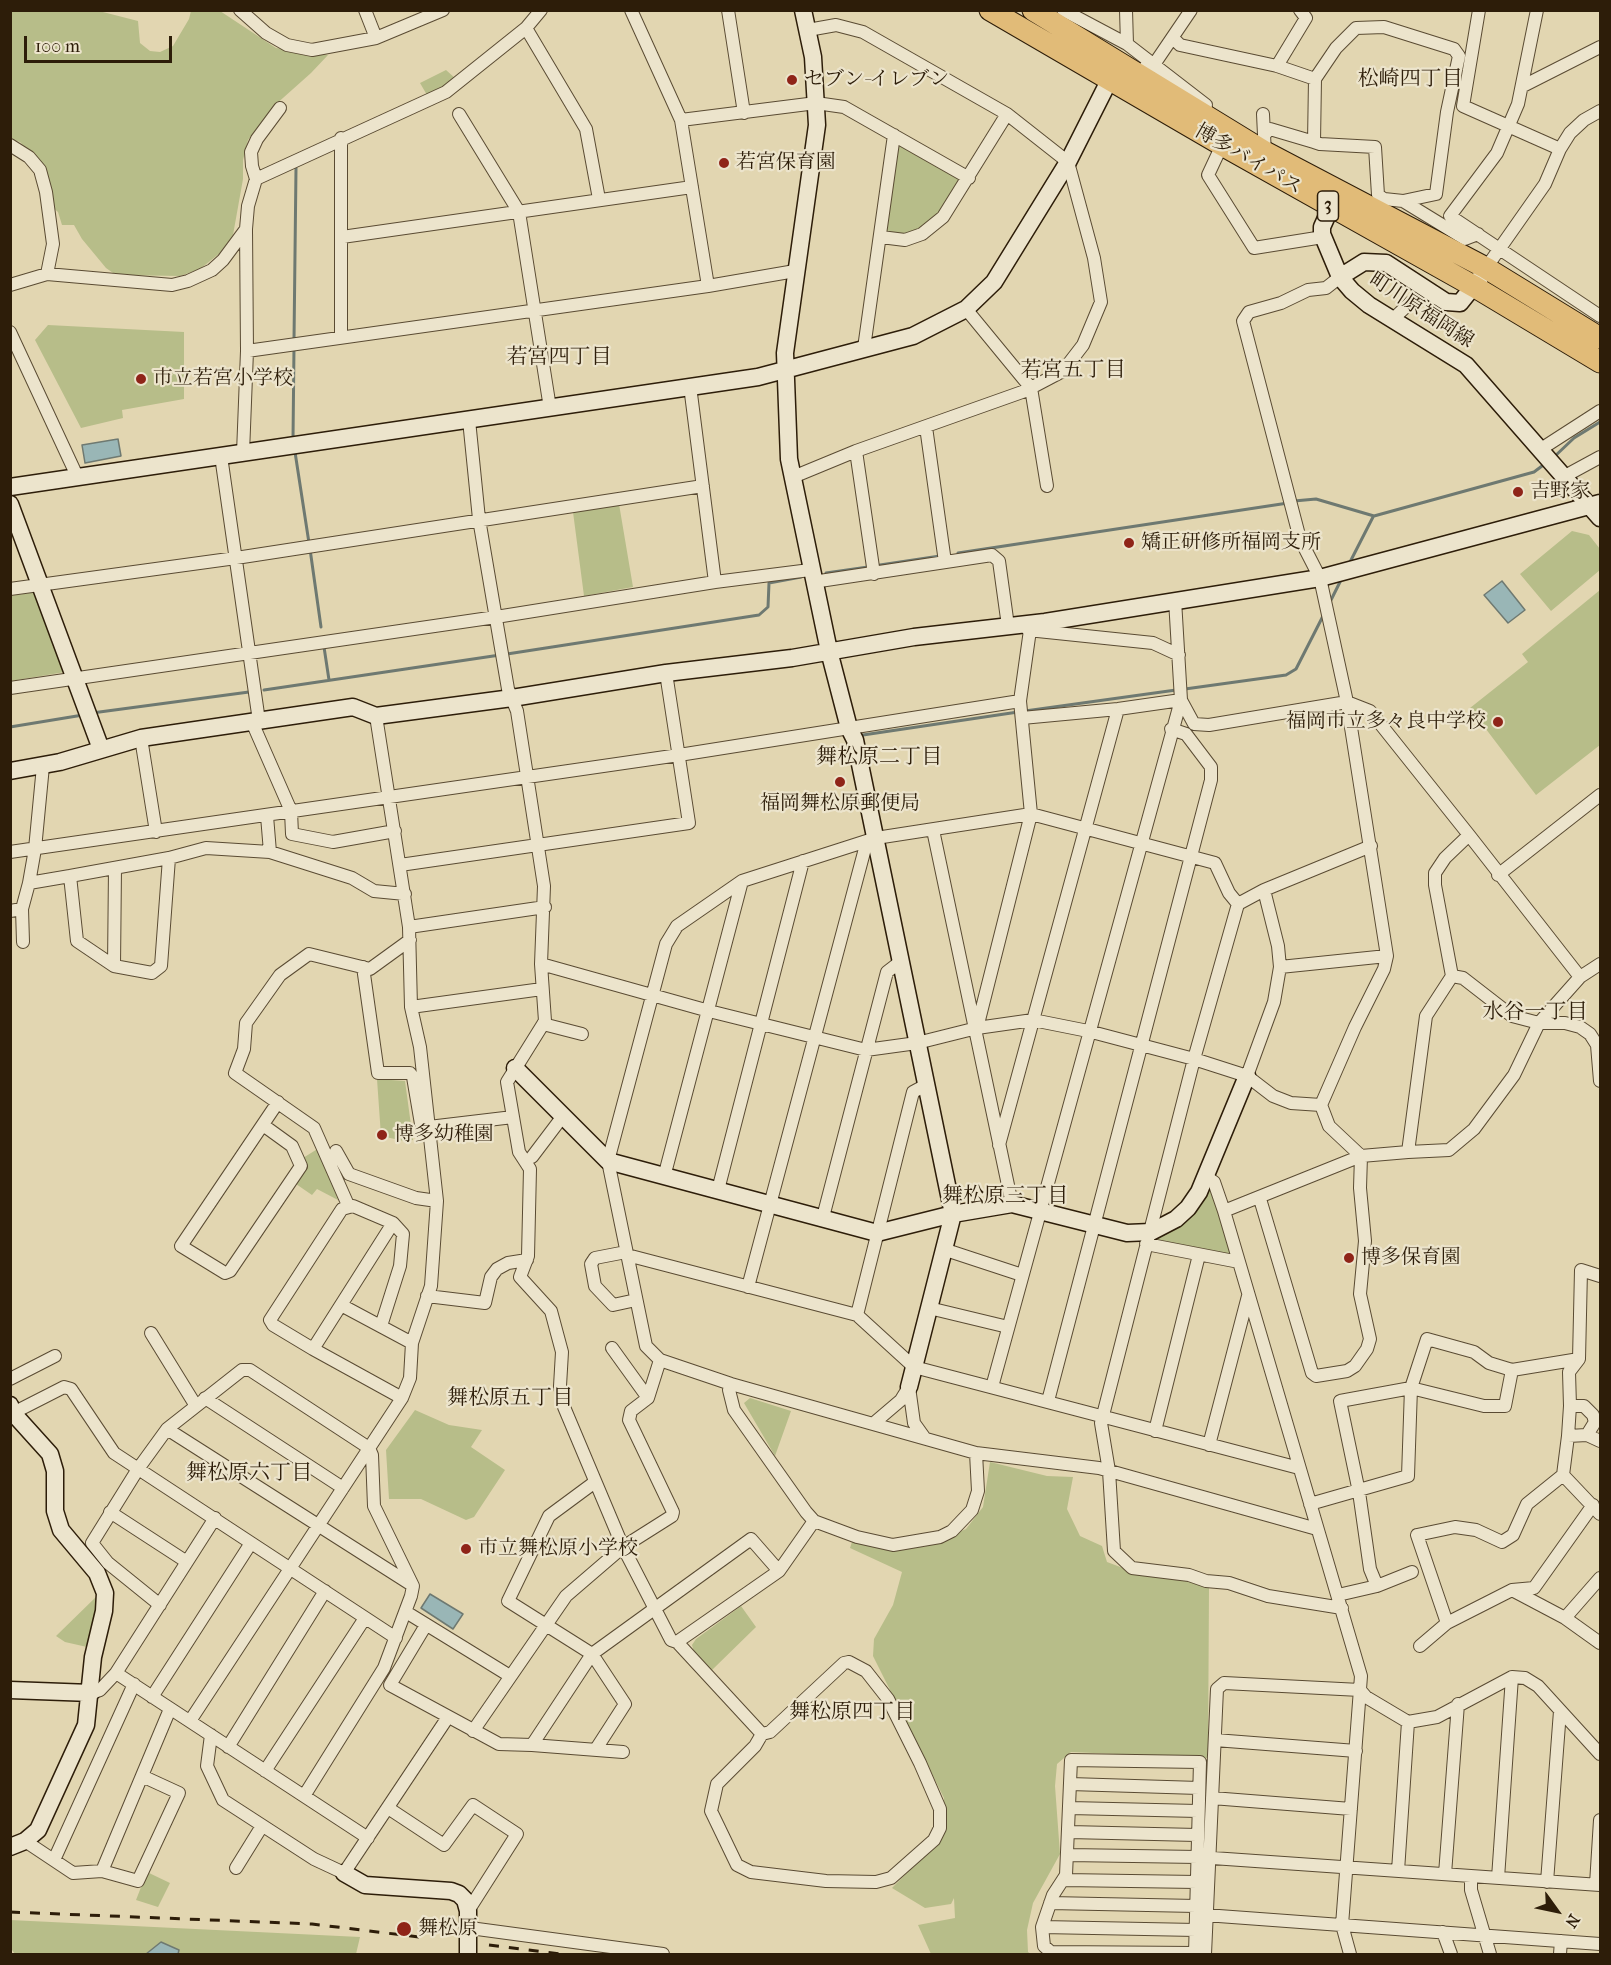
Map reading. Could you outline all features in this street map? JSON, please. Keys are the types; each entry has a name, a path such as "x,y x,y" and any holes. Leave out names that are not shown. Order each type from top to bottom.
{"highway":[{"name":"博多バイパス","path":"990,10 1118,62 1264,143 1480,278 1600,362"},
{"name":"博多バイパス","path":"1032,10 1060,15 1222,145 1331,207 1600,338"}],"street":[{"path":"240,10 267,33 287,45 312,50 376,38 443,10"},
{"path":"365,10 376,38"},
{"path":"256,179 341,138 446,92 526,28 541,10"},
{"path":"631,10 681,120 708,286"},
{"path":"728,10 744,114"},
{"path":"803,10 813,57 817,125 795,271 784,372 789,459 829,651 849,728 855,740 871,839 900,962 953,1215 946,1250 909,1387 901,1400 874,1424"},
{"path":"10,487 784,372 913,336 966,309 994,282 1068,162 1118,62 1126,10"},
{"path":"1153,66 1191,10"},
{"path":"1277,66 1306,18 1300,10"},
{"path":"1479,10 1462,106 1560,149"},
{"path":"1539,12 1523,86 1497,153 1450,216 1600,316"},
{"path":"793,477 1031,388 1063,371 1083,345 1101,302 1094,258 1068,162 1007,114 863,32 836,24 808,30"},
{"path":"1264,143 1270,129 1320,144 1375,147 1378,195 1384,199 1403,201 1436,194 1447,112 1459,56 1454,49 1384,27 1356,28 1336,48 1315,79 1314,142"},
{"path":"526,28 586,129 599,199"},
{"path":"1173,38 1180,45 1277,66 1315,79"},
{"path":"1523,86 1600,46"},
{"path":"1118,62 1153,66 1224,118"},
{"path":"1118,62 1153,66"},
{"path":"681,120 744,114 816,103 844,107 969,178"},
{"path":"243,453 247,351 246,229 248,206 256,179 251,152 280,108"},
{"path":"1260,1199 1312,1373 1316,1376 1347,1371 1355,1366 1367,1349 1370,1339 1360,1294 1365,1241 1360,1188 1361,1156 1329,1126 1321,1105 1355,1027 1384,969 1387,956 1347,702 1320,578 1300,539 1243,321 1249,312 1281,303 1308,290 1326,288 1364,262 1386,263 1446,302 1460,303 1545,184 1560,149 1570,133 1584,120 1600,111"},
{"path":"459,114 519,212 550,408"},
{"path":"881,237 905,240 922,234 943,217 1007,114"},
{"path":"1263,114 1264,143"},
{"path":"864,348 894,135"},
{"path":"341,138 341,338"},
{"path":"1222,145 1208,175 1254,248 1323,237 1322,227 1331,207"},
{"path":"10,146 29,157 40,170 46,192 53,244 47,274"},
{"path":"342,237 692,187"},
{"path":"1403,201 1465,239 1478,234"},
{"path":"10,285 47,274 172,285 188,281 212,270 223,260 246,229"},
{"name":"町川原福岡線","path":"1323,237 1340,277 1369,305 1467,364 1597,510"},
{"path":"247,351 708,286 795,271"},
{"path":"1393,319 1411,302"},
{"path":"966,309 1031,388 1047,486"},
{"path":"10,332 77,476"},
{"path":"690,386 715,582"},
{"path":"1541,449 1600,411"},
{"path":"468,420 479,519 508,689 517,711 529,777 545,908 542,964 545,1021 507,1082 519,1152 530,1169 527,1260 520,1277 551,1311 562,1352 560,1386 564,1407 623,1547 671,1640 677,1642 762,1734"},
{"path":"926,427 945,562"},
{"path":"856,452 874,574"},
{"path":"220,456 249,651 256,722 291,812 292,834 333,842 395,831"},
{"path":"1565,476 1600,457"},
{"path":"10,589 236,558 703,486"},
{"path":"10,504 101,749"},
{"path":"1030,626 1175,600 1320,578 1597,510"},
{"path":"10,688 249,651 496,617 715,582 874,574 992,555 999,561 1008,626"},
{"path":"992,1387 1088,1031 1181,700 1175,600"},
{"path":"10,771 43,766 141,738 354,707 376,716 512,698 914,637 1008,626 1030,626 1153,643 1179,655"},
{"path":"977,1028 1031,814 1020,701 1030,626"},
{"path":"400,865 689,823 666,673"},
{"path":"1181,700 1194,724 1209,725 1347,702 1370,711 1580,977"},
{"path":"1022,718 1118,709 1181,700"},
{"path":"10,852 679,755 1020,701"},
{"path":"999,1145 1118,709"},
{"path":"190,1721 402,1398 410,1378 412,1344 431,1286 437,1201 420,1047 411,1007 410,933 376,716"},
{"path":"1048,1401 1210,780 1211,767 1186,734 1172,729"},
{"path":"141,738 156,832"},
{"path":"23,942 16,910 29,882 35,849 43,766"},
{"path":"1498,875 1600,795"},
{"path":"1238,904 1229,893 1217,866 1031,814 871,839 742,881 677,926 666,944 608,1161 646,1346 660,1360 731,1384 976,1453 1109,1471 1317,1529"},
{"path":"267,816 270,852"},
{"path":"933,830 977,1028 1012,1204"},
{"path":"1408,1152 1426,1016 1452,976 1435,885 1435,873 1445,858 1469,835"},
{"path":"748,1287 871,839"},
{"path":"1342,1608 1268,1596 1229,1583 1206,1581 1189,1575 1132,1568 1114,1551 1109,1471 1101,1424 1194,1059 1238,904 1264,890 1371,846"},
{"path":"29,882 169,858 206,848 270,852 352,878 374,891 405,894"},
{"path":"70,876 76,941 114,966 152,973 161,966 169,858"},
{"path":"718,1190 803,861"},
{"path":"114,868 114,966"},
{"path":"664,1177 742,881"},
{"path":"1149,1238 1188,1208 1205,1176 1247,1076 1274,1002 1280,967 1278,946 1264,890"},
{"path":"381,1326 400,1266 403,1234 393,1223 348,1205 314,1128 236,1073 244,1049 246,1023 280,975 309,954 370,969 410,933 545,908"},
{"path":"1280,967 1387,956"},
{"path":"823,1217 887,972 900,962"},
{"path":"542,964 709,1011 866,1050 917,1043 977,1028 1033,1020 1088,1031 1194,1059 1247,1076 1273,1096 1290,1102 1321,1105"},
{"path":"1224,1211 1260,1199 1361,1156 1449,1150 1474,1129 1514,1075 1539,1023 1580,977 1600,964"},
{"path":"363,967 378,1073 410,1073 413,1077 421,1124 429,1127 513,1118"},
{"path":"1452,976 1463,978 1512,1016 1539,1023 1565,1023 1580,1027 1590,1034 1597,1045 1600,1081"},
{"path":"411,1007 542,990"},
{"path":"543,1024 582,1034"},
{"path":"516,1068 608,1161 664,1177 877,1233 1012,1204 1149,1238 1199,1255 1239,1262"},
{"path":"857,1315 913,1092 926,1084"},
{"path":"263,1125 292,1146 301,1166 230,1271 225,1273 181,1246 278,1102"},
{"path":"532,1157 563,1116"},
{"path":"336,1151 349,1174 416,1198 437,1201"},
{"path":"1205,1176 1214,1182 1224,1211 1361,1676 1342,1925 1350,1954"},
{"path":"348,1205 342,1209 270,1320 273,1325 402,1398"},
{"path":"313,1348 393,1223"},
{"path":"946,1250 1022,1275"},
{"path":"636,1300 613,1305 595,1286 591,1264 595,1258 626,1254 857,1315 914,1367 1299,1468"},
{"path":"1155,1431 1199,1255"},
{"path":"427,1296 485,1303 491,1276 497,1269 508,1263 527,1260"},
{"path":"1447,1623 1417,1535 1455,1527 1476,1530 1502,1542 1513,1535 1527,1504 1563,1475 1569,1436 1569,1372 1579,1359 1581,1270 1600,1276"},
{"path":"1209,1445 1248,1295"},
{"path":"341,1305 412,1344"},
{"path":"929,1308 1008,1327"},
{"path":"151,1333 201,1402 343,1488"},
{"path":"1310,1504 1359,1492 1408,1476 1411,1388 1427,1339 1474,1352 1489,1363 1512,1370 1579,1359"},
{"path":"612,1348 648,1398"},
{"path":"10,1379 55,1356"},
{"path":"473,1731 566,1596 623,1547 672,1516 674,1512 630,1420 631,1411 648,1398 660,1360"},
{"path":"160,1605 108,1563 92,1543 138,1469 167,1429 242,1370 250,1370 369,1448 372,1455 374,1506 413,1586 406,1612 384,1668 304,1796"},
{"path":"1377,1586 1370,1569 1359,1492 1340,1401 1411,1388 1484,1407 1505,1406 1512,1370"},
{"path":"731,1384 729,1390 734,1410 814,1521 857,1537 893,1545 940,1538 952,1531 972,1510 978,1491 976,1453"},
{"path":"18,1844 38,1830 86,1725 93,1657 104,1611 105,1593 97,1573 61,1530 55,1511 55,1471 50,1454 11,1411 64,1387 71,1389 114,1453 396,1638"},
{"path":"909,1387 914,1423 924,1437"},
{"path":"1570,1406 1584,1406 1597,1414 1587,1435"},
{"path":"167,1429 413,1586"},
{"path":"1569,1436 1587,1435 1600,1442"},
{"path":"1272,1461 1292,1443"},
{"path":"1420,1646 1447,1623 1512,1590 1534,1588 1597,1509 1563,1475"},
{"path":"595,1482 549,1516 508,1601 592,1654 625,1704 596,1749"},
{"path":"110,1512 187,1562"},
{"path":"10,1690 91,1693 100,1690 116,1673 215,1518"},
{"path":"677,1642 779,1571 814,1521"},
{"path":"532,1745 592,1654 751,1539 779,1571"},
{"path":"152,1697 251,1543"},
{"path":"1338,1595 1377,1586 1413,1572"},
{"path":"1565,1618 1600,1578"},
{"path":"1512,1590 1565,1618 1600,1643"},
{"path":"228,1747 325,1591"},
{"path":"406,1612 510,1676"},
{"path":"265,1771 365,1618"},
{"path":"426,1625 390,1685 500,1744 623,1752"},
{"path":"844,1663 859,1666 888,1699 940,1809 940,1828 934,1840 891,1878 876,1882 826,1881 751,1872 737,1865 711,1811 717,1784 755,1746 762,1734 770,1732 844,1663"},
{"path":"116,1673 368,1838"},
{"path":"1498,1878 1512,1677"},
{"path":"1199,1954 1196,1930 1201,1911 1197,1882 1212,1798 1217,1689 1224,1683 1360,1690 1366,1697 1408,1722 1437,1717 1512,1677 1525,1678 1538,1686 1600,1754"},
{"path":"54,1860 134,1684"},
{"path":"1445,1874 1458,1704"},
{"path":"102,1872 171,1709"},
{"path":"1547,1881 1560,1711"},
{"path":"344,1873 448,1717"},
{"path":"1398,1871 1408,1722"},
{"path":"211,1735 207,1766 222,1800 315,1859 365,1884 451,1891 465,1900 468,1911 470,1928 468,1954"},
{"path":"1215,1740 1356,1751"},
{"path":"1071,1760 1200,1762 1197,1835 1203,1858 1199,1954 1051,1953 1044,1946 1042,1927 1050,1903 1064,1880 1068,1855 1071,1760"},
{"path":"1200,1771 1213,1764"},
{"path":"18,1844 54,1860 73,1873 102,1872 138,1881 179,1793 142,1776"},
{"path":"1070,1784 1199,1788"},
{"path":"1212,1798 1351,1809"},
{"path":"388,1808 444,1845 473,1805 517,1834 468,1911"},
{"path":"1070,1808 1198,1811"},
{"path":"1068,1855 1203,1858 1598,1884 1600,1820"},
{"path":"236,1868 262,1826"},
{"path":"1069,1832 1197,1835"},
{"path":"1471,1877 1471,1890 1490,1954"},
{"path":"1064,1880 1197,1882"},
{"path":"1050,1903 1201,1911 1342,1925 1600,1944"},
{"path":"1042,1927 1196,1930"},
{"path":"470,1928 663,1954"},
{"path":"1443,1932 1450,1954"},
{"path":"1560,1954 1561,1941"}],"green space":[{"path":"10,11 99,11 138,21 140,43 150,51 160,52 173,46 189,19 191,11 220,11 276,48 328,55 274,106 248,140 243,160 243,179 233,235 220,253 200,269 180,276 116,275 106,268 82,239 74,225 62,225 58,212 51,206 42,166 20,142 11,139"},
{"path":"446,70 456,79 442,90 427,95 420,83"},
{"path":"901,143 959,179 942,214 922,230 905,234 889,234 885,231 896,146"},
{"path":"48,325 184,332 184,399 122,410 123,418 81,428 35,340"},
{"path":"619,504 633,587 584,596 573,512"},
{"path":"1572,531 1589,535 1600,549 1600,570 1551,611 1520,574"},
{"path":"1600,590 1600,745 1536,795 1470,708 1528,662 1522,654"},
{"path":"37,592 65,672 11,681 10,596"},
{"path":"377,1079 405,1081 413,1140 404,1141 381,1136"},
{"path":"319,1148 338,1200 317,1189 312,1195 296,1184 306,1168 303,1158"},
{"path":"1207,1191 1212,1191 1217,1200 1230,1253 1227,1257 1156,1243 1155,1239"},
{"path":"750,1398 791,1411 775,1456 744,1403"},
{"path":"415,1410 449,1425 482,1430 471,1447 505,1470 474,1517 466,1520 421,1499 389,1499 386,1450"},
{"path":"990,1462 1047,1476 1073,1477 1067,1509 1080,1536 1102,1546 1107,1562 1131,1571 1189,1580 1209,1588 1208,1758 1071,1752 1057,1764 1055,1786 1060,1854 1033,1903 1027,1930 1028,1952 1031,1954 931,1954 918,1925 955,1918 954,1898 951,1904 925,1908 892,1888 944,1835 944,1798 873,1656 874,1639 893,1605 902,1572 850,1548 852,1542 862,1541 924,1547 966,1529 983,1507"},
{"path":"98,1595 99,1602 87,1647 65,1642 56,1636"},
{"path":"741,1606 756,1627 712,1670 694,1652 692,1645 696,1639"},
{"path":"147,1872 170,1883 158,1907 136,1900"},
{"path":"10,1920 360,1937 356,1954 178,1954 179,1950 149,1951 146,1954 15,1954 12,1950"}],"water":[{"path":"118,439 121,456 85,463 82,445"},
{"path":"1502,581 1525,610 1508,623 1484,595"},
{"path":"430,1594 463,1614 453,1629 421,1608"},
{"path":"161,1942 179,1950 178,1954 146,1954"}],"waterway":[{"path":"294,340 296,168"},
{"path":"293,439 294,347"},
{"path":"1554,457 1574,438 1600,422"},
{"path":"295,452 309,543"},
{"path":"1294,501 1316,499 1374,516 1534,472 1546,463"},
{"path":"958,553 1288,503"},
{"path":"1349,564 1373,517"},
{"path":"310,549 321,627"},
{"path":"880,565 940,556"},
{"path":"826,573 868,567"},
{"path":"507,654 759,615 768,607 769,583 801,577"},
{"path":"1330,602 1342,578"},
{"path":"1185,689 1286,675 1296,669 1323,616"},
{"path":"324,647 329,680"},
{"path":"264,690 500,655"},
{"path":"1025,711 1176,690"},
{"path":"92,713 249,692"},
{"path":"863,735 1018,712"},
{"path":"10,727 83,715"}],"railway":[{"path":"10,1912 312,1924 419,1937"},
{"path":"489,1945 561,1954"}],"place":[{"name":"セブン-イレブン","path":"792,80"},
{"name":"若宮保育園","path":"724,163"},
{"name":"市立若宮小学校","path":"141,379"},
{"name":"吉野家","path":"1518,492"},
{"name":"矯正研修所福岡支所","path":"1129,543"},
{"name":"福岡市立多々良中学校","path":"1498,722"},
{"name":"福岡舞松原郵便局","path":"840,782"},
{"name":"博多幼稚園","path":"382,1135"},
{"name":"博多保育園","path":"1349,1258"},
{"name":"市立舞松原小学校","path":"466,1549"},
{"name":"舞松原","path":"404,1929"}],"district":[{"name":"松崎四丁目","path":"1410,80"},
{"name":"若宮四丁目","path":"559,358"},
{"name":"若宮五丁目","path":"1073,371"},
{"name":"舞松原二丁目","path":"879,758"},
{"name":"水谷一丁目","path":"1535,1013"},
{"name":"舞松原三丁目","path":"1005,1197"},
{"name":"舞松原五丁目","path":"510,1399"},
{"name":"舞松原六丁目","path":"249,1474"},
{"name":"舞松原四丁目","path":"852,1713"}]}
